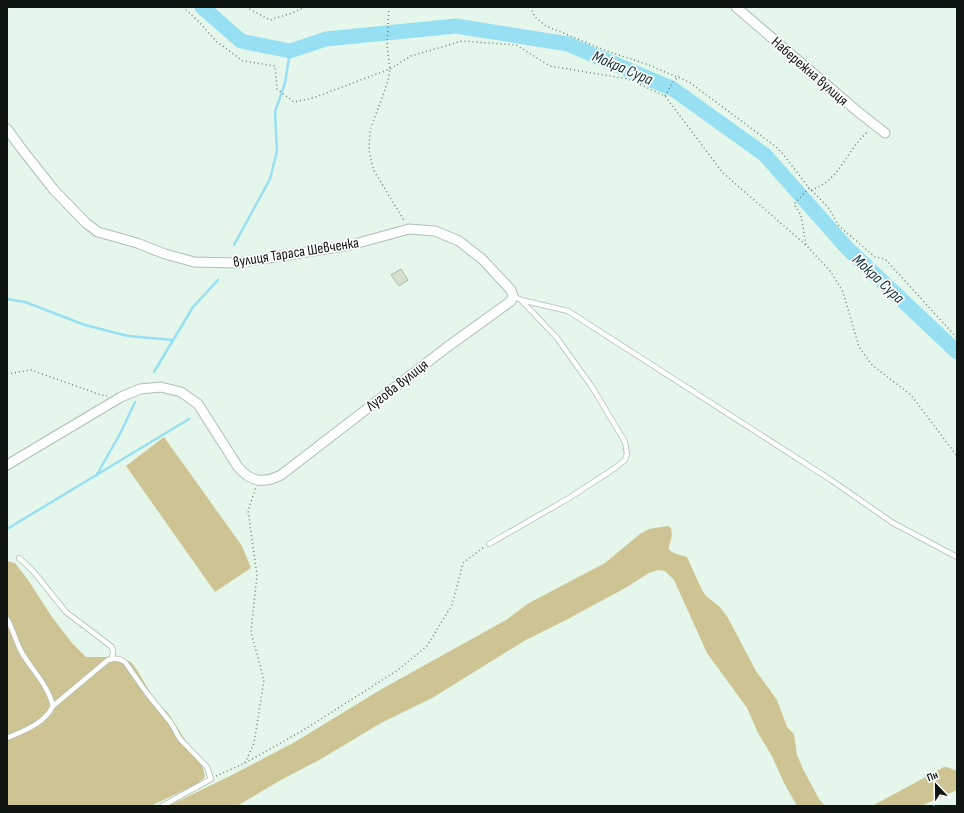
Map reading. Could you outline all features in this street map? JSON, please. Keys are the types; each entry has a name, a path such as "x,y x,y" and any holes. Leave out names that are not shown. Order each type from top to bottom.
{"street":[{"name":"Набережна вулиця","path":"736,7 885,133"},
{"name":"вулиця Тараса Шевченка","path":"7,129 54,190 86,223 98,232 194,262 237,263 351,245 409,229 435,231 459,241 482,259 517,298"},
{"name":"Лугова вулиця","path":"258,480 263,481 281,475 446,348 509,302 517,298"},
{"path":"7,465 121,397 140,389 161,387 181,392 198,404 238,467 244,474 258,480"}],"lane":[{"path":"489,544 569,498 615,468 625,460 627,454 625,442 592,387 557,338 517,298"},
{"path":"517,298 568,311 831,480 893,524 957,557"},
{"path":"19,558 33,571 66,612 112,647 112,658"},
{"path":"7,619 22,652 43,684 51,698 53,706"},
{"path":"7,738 41,722 53,706 108,660 117,658 125,662 146,692 171,723 180,739 207,767 211,779 162,806"}],"path":[{"path":"183,7 217,42 243,62 276,66 277,89 294,102 313,98 390,69 411,56 462,42 516,44 550,66 628,79 665,96 723,174 806,245 831,272 843,292 859,347 872,365 911,396 957,456"},
{"path":"246,7 270,20 306,7"},
{"path":"389,7 387,45 390,69 388,81 370,131 369,150 373,169 409,229"},
{"path":"530,7 535,17 546,26 607,51 678,76 689,82 775,146 783,154 809,189 828,207 839,226 875,257 885,259 957,338"},
{"path":"665,96 678,76"},
{"path":"806,245 801,215 794,204 809,189 822,186 836,174 858,141 874,125"},
{"path":"7,374 31,370 101,395 111,396"},
{"path":"245,763 254,743 264,680 251,632 258,575 248,512 258,480"},
{"path":"211,779 245,763 302,731 398,670 427,646 452,605 463,563 489,544"}],"shaded area":[{"path":"164,437 242,546 251,568 215,592 126,466"},
{"path":"668,526 671,528 672,534 669,549 672,552 687,557 706,596 720,607 728,618 756,671 777,700 787,727 794,734 797,755 804,771 819,799 825,806 797,806 784,783 772,756 758,733 747,708 707,653 674,580 665,571 658,570 649,573 627,587 526,640 432,698 381,723 321,759 279,781 237,806 168,806 295,742 380,690 506,620 529,603 605,563 640,534 649,529"},
{"path":"7,561 15,563 52,617 72,643 86,657 116,656 131,662 154,699 168,713 203,768 205,777 197,784 151,806 7,806"},
{"path":"944,767 957,771 957,790 921,806 872,806"}],"building":[{"path":"401,269 408,280 399,286 391,275"}],"waterway":[{"name":"Мокра Сура","path":"202,7 241,41 290,51 326,39 456,26 568,44 673,89 765,155 847,248 957,352"},
{"path":"234,245 270,179 277,151 275,112 285,83 290,51"},
{"path":"154,372 193,307 218,280"},
{"path":"7,299 25,302 85,325 128,336 173,340"},
{"path":"96,476 121,432 135,402"},
{"path":"7,529 189,419"}]}
